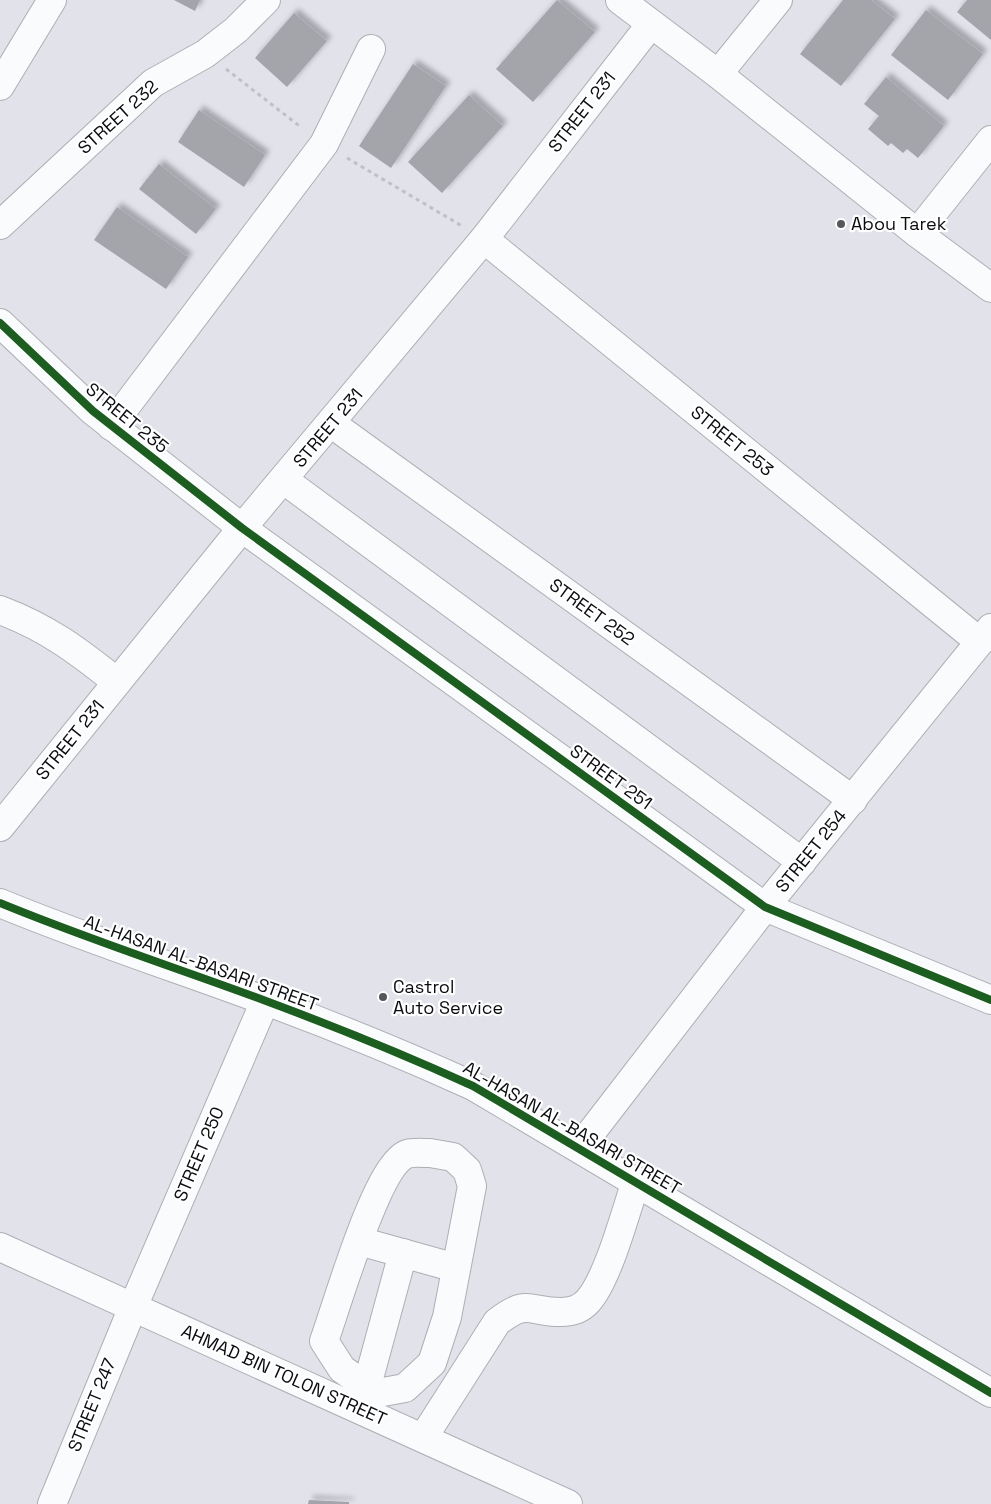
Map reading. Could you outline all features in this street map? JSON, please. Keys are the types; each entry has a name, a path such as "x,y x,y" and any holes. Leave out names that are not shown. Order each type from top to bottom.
{"street":[{"path":"0,86 52,0"},
{"name":"STREET 232","path":"0,225 153,83 206,54 236,30 266,0"},
{"path":"620,0 718,74 917,233 991,288"},
{"path":"718,74 778,0"},
{"name":"STREET 231","path":"0,827 242,528 332,424 484,239 651,24"},
{"path":"111,426 324,144 371,49"},
{"path":"917,233 991,140"},
{"name":"STREET 253","path":"484,239 986,635"},
{"name":"STREET 235","path":"0,323 111,426 242,528"},
{"name":"STREET 252","path":"332,424 853,800"},
{"path":"284,480 802,862"},
{"name":"STREET 251","path":"242,528 766,907 991,1000"},
{"path":"0,610 26,620 62,639 118,682"},
{"name":"STREET 254","path":"580,1147 766,907 986,635"},
{"name":"AL-HASAN AL-BASARI STREET","path":"0,903 78,935 265,1000 387,1047 473,1086 580,1147 991,1393"},
{"name":"STREET 250","path":"133,1307 265,1000"},
{"path":"430,1153 453,1157 467,1170 472,1186 447,1317 432,1363 405,1388 383,1392 364,1399 324,1341 374,1197 391,1167 407,1154 430,1153"},
{"path":"423,1438 497,1322 510,1312 527,1306 550,1312 571,1312 587,1301 609,1259 636,1181"},
{"path":"359,1241 456,1268"},
{"name":"AHMAD BIN TOLON STREET","path":"0,1247 133,1307 364,1399 423,1438 568,1504"},
{"path":"364,1399 403,1253"},
{"name":"STREET 247","path":"52,1504 133,1307"}],"building":[{"path":"174,0 200,0 195,11"},
{"path":"557,0 595,32 533,102 496,69"},
{"path":"843,0 871,0 895,19 841,86 800,54"},
{"path":"967,0 991,0 991,40 957,12"},
{"path":"926,10 983,54 948,100 891,55"},
{"path":"294,13 327,41 287,87 255,58"},
{"path":"413,64 446,86 391,168 359,146"},
{"path":"886,77 944,126 918,158 907,149 903,153 891,143 888,146 868,129 879,116 864,104"},
{"path":"469,95 503,126 442,193 408,162"},
{"path":"199,110 265,155 244,187 178,142"},
{"path":"159,164 216,209 196,234 139,189"},
{"path":"117,207 188,257 166,289 94,240"},
{"path":"309,1500 349,1502 349,1504 308,1504"}],"cycle path":[{"path":"0,323 93,411 242,528 765,907 991,1000"},
{"path":"0,903 318,1021 396,1052 473,1086 991,1393"}],"place":[{"name":"Abou Tarek","path":"841,224"},
{"name":"Castrol Auto Service","path":"383,997"}]}
